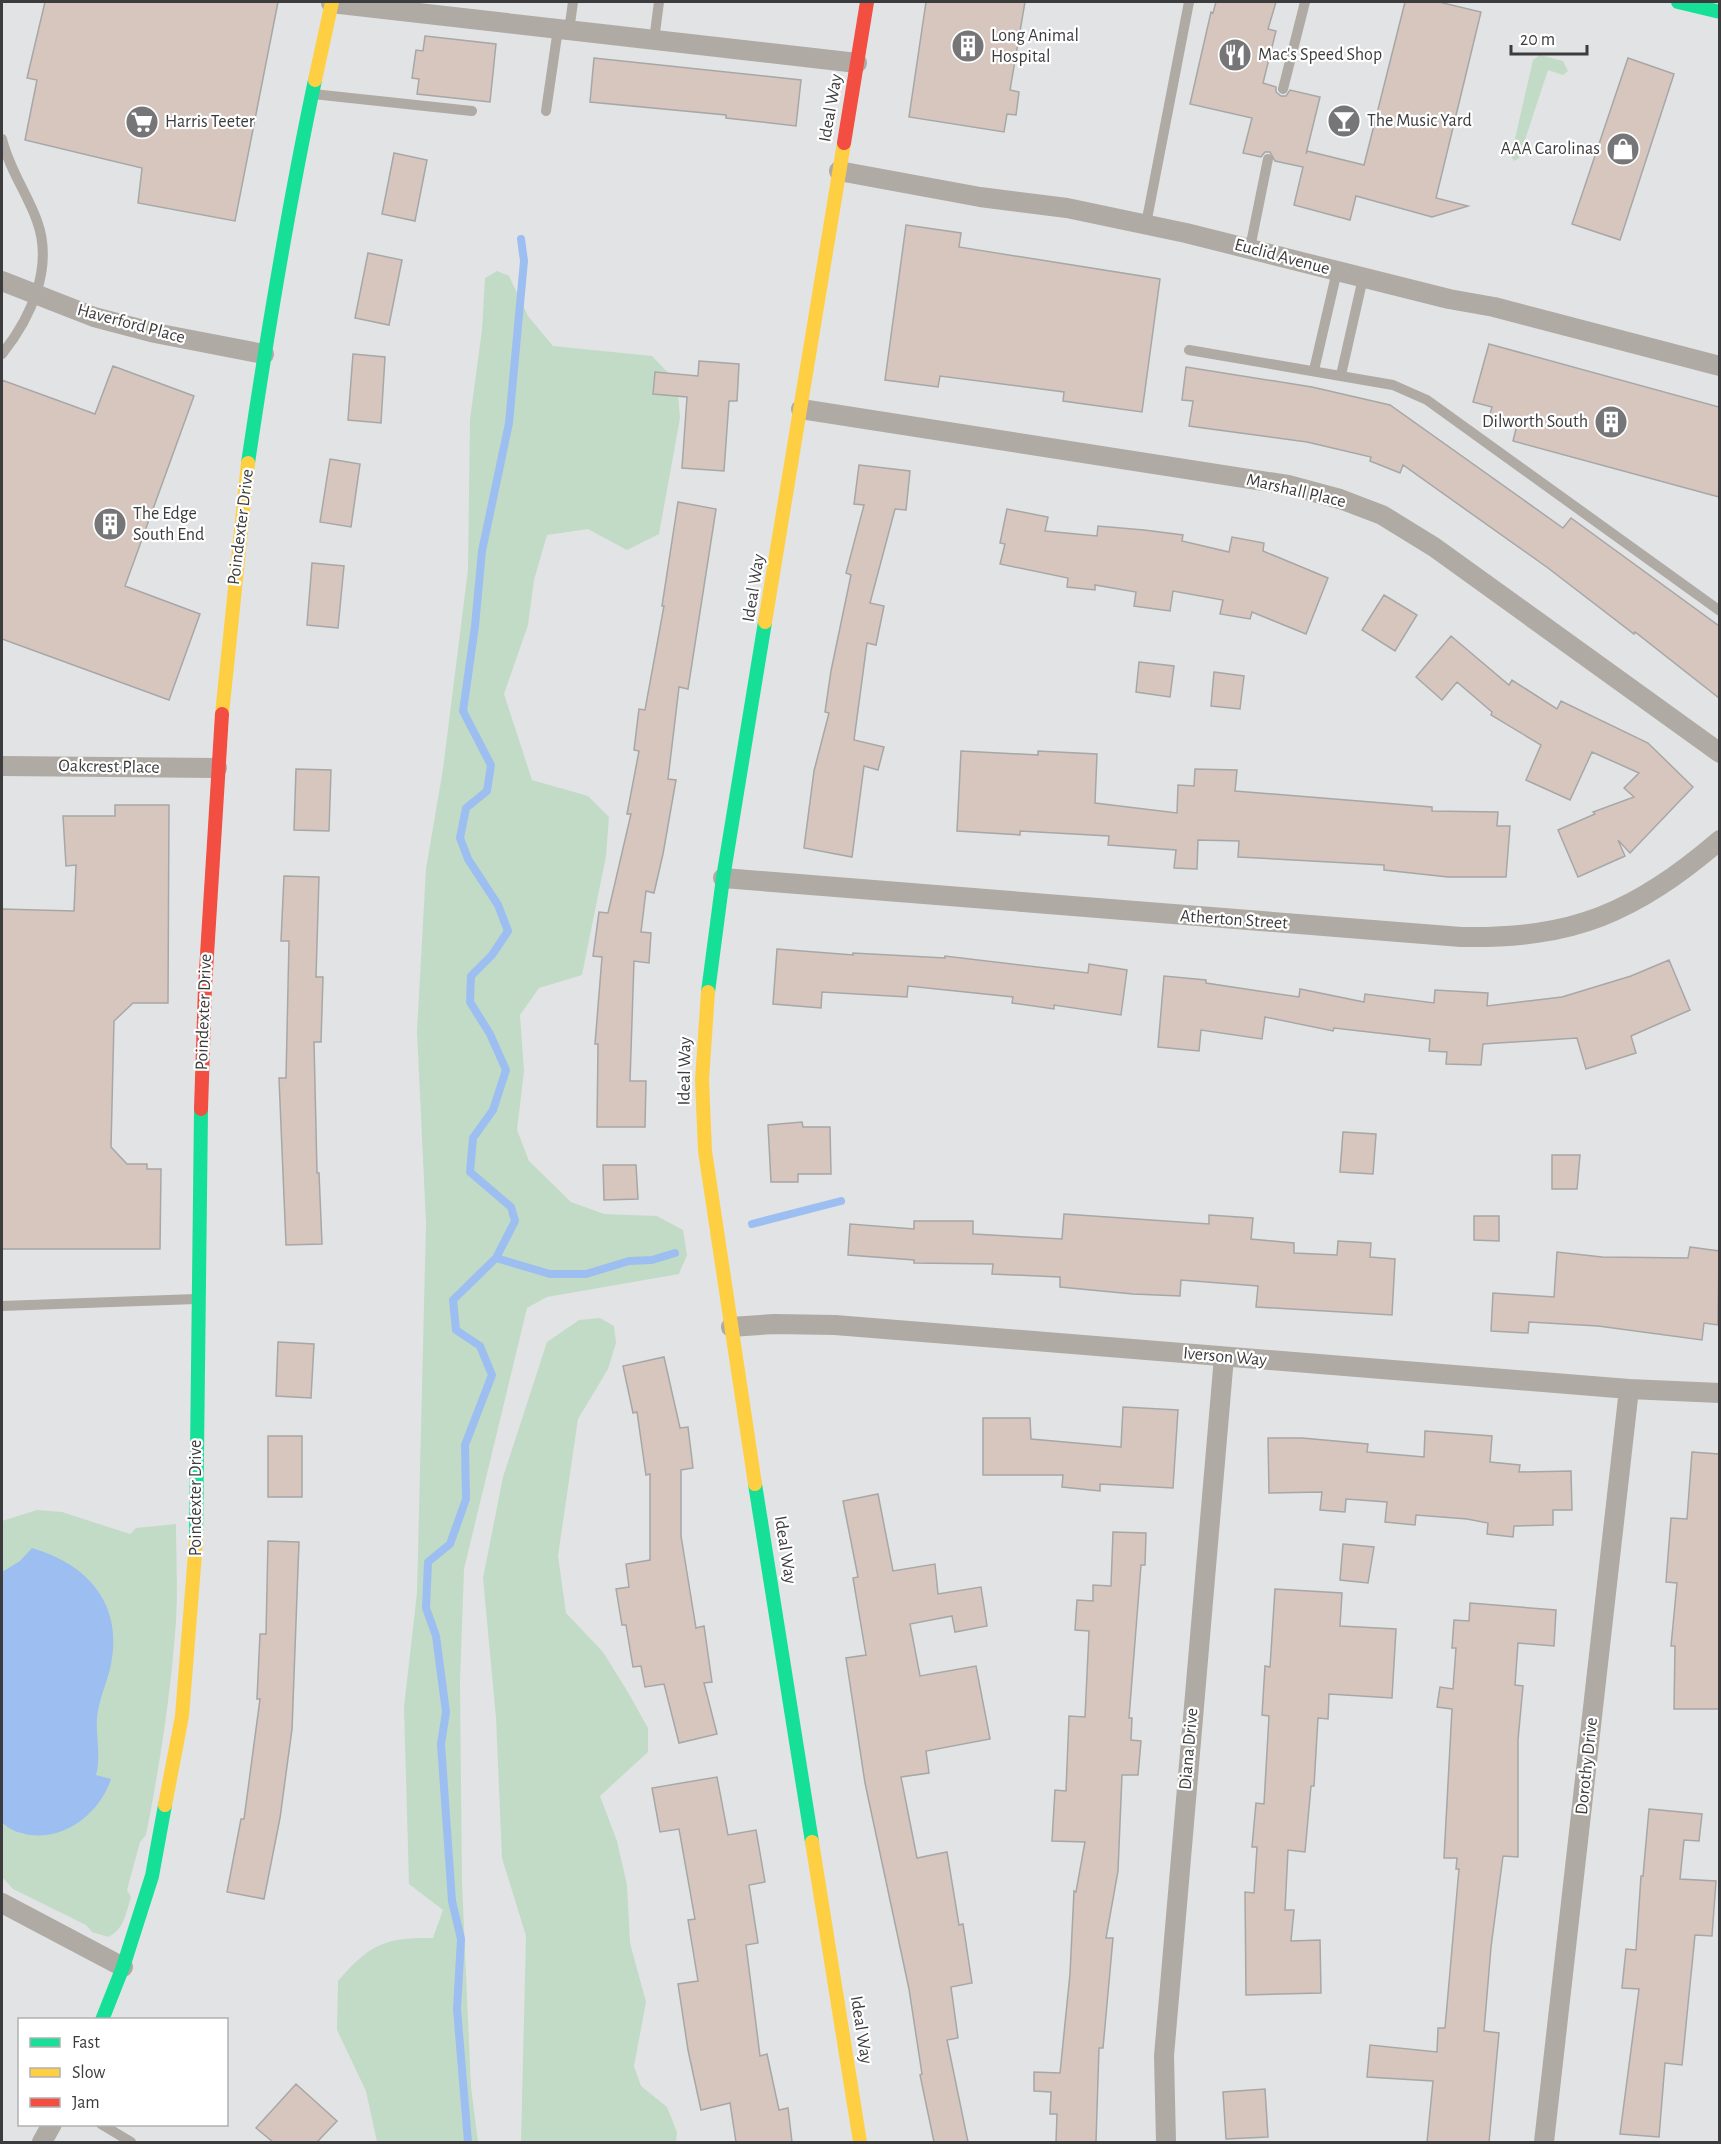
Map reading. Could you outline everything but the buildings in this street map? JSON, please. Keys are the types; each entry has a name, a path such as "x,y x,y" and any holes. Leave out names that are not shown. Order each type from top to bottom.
{"street":[{"path":"331,2 857,63"},
{"name":"Poindexter Drive","path":"102,2018 123,1967 152,1876 182,1716 196,1556 197,1299 204,999 217,768 242,507 264,354 299,154 331,2"},
{"name":"Ideal Way","path":"860,2142 731,1327 705,1149 702,1107 706,1002 723,878 867,2"},
{"path":"1678,2 1719,12"},
{"name":"Euclid Avenue","path":"839,171 980,197 1067,208 1146,224 1250,248 1363,278 1494,307 1719,366"},
{"name":"Haverford Place","path":"2,281 94,317 155,333 264,354"},
{"name":"Marshall Place","path":"801,410 1276,483 1340,499 1382,515 1434,547 1719,753"},
{"name":"Oakcrest Place","path":"2,766 217,768"},
{"name":"Atherton Street","path":"723,878 1449,936 1500,938 1570,927 1618,911 1659,888 1719,840"},
{"name":"Iverson Way","path":"731,1327 774,1324 835,1325 1629,1389 1719,1393"},
{"name":"Diana Drive","path":"1166,2142 1164,2056 1224,1357"},
{"name":"Dorothy Drive","path":"1544,2142 1629,1389"},
{"path":"2,1903 123,1967"},
{"path":"42,2142 51,2126"}],"lane":[{"path":"546,111 564,30 573,2"},
{"path":"654,40 659,2"},
{"path":"1146,224 1188,2"},
{"path":"1283,89 1305,2"},
{"path":"312,94 472,111"},
{"path":"2,139 16,180 37,220 44,250 43,267 20,332 2,354"},
{"path":"1250,248 1268,159"},
{"path":"1314,370 1336,271"},
{"path":"1341,375 1363,278"},
{"path":"1189,350 1393,385 1427,400 1719,610"},
{"path":"2,1306 197,1299"},
{"path":"104,2126 131,2142"}],"green space":[{"path":"1540,55 1563,61 1568,71 1563,75 1548,70 1519,158 1514,161 1511,156 1533,60"},
{"path":"497,271 509,276 528,316 553,346 652,356 677,382 680,418 659,534 627,550 588,529 547,535 534,580 528,625 504,694 532,780 588,796 609,817 606,856 582,975 539,988 520,1015 524,1071 517,1130 529,1161 571,1202 604,1214 657,1216 683,1230 687,1255 679,1274 547,1297 527,1308 464,1569 460,1682 462,1882 471,2087 478,2142 377,2142 366,2091 337,2030 338,1981 359,1959 379,1946 402,1939 433,1938 443,1910 409,1884 404,1707 417,1593 426,1223 417,1031 426,869 443,769 468,570 470,419 482,330 485,278"},
{"path":"600,1318 614,1326 616,1343 608,1369 578,1419 558,1556 566,1613 603,1652 648,1728 648,1752 600,1796 617,1841 627,1885 630,1943 646,2002 634,2066 641,2086 667,2107 677,2132 676,2142 521,2142 526,1936 502,1858 496,1718 483,1578 503,1477 547,1342 579,1320"},
{"path":"37,1510 62,1512 130,1534 136,1528 176,1524 176,1621 160,1755 146,1835 140,1842 127,1890 131,1897 128,1909 118,1930 108,1937 92,1932 86,1925 13,1889 2,1877 2,1521"}],"water":[{"path":"32,1548 68,1563 95,1587 111,1618 113,1637 111,1665 98,1711 96,1775 111,1779 97,1805 87,1816 75,1825 48,1835 33,1835 12,1830 2,1823 2,1572 20,1561"}],"waterway":[{"path":"468,2142 457,2009 461,1939 452,1901 441,1744 446,1712 436,1636 426,1608 428,1562 450,1544 466,1499 465,1445 492,1375 480,1346 456,1330 453,1300 496,1258 515,1221 511,1207 470,1172 473,1138 493,1110 506,1070 490,1034 470,1002 471,976 492,955 508,931 498,905 468,859 460,838 466,808 487,791 491,765 463,711 475,626 482,551 509,423 524,261 521,239"},
{"path":"752,1224 841,1201"},
{"path":"496,1258 550,1274 586,1274 629,1261 652,1260 675,1253"}],"traffic: fast":[{"path":"1678,2 1720,12"},
{"path":"248,463 278,271 315,80"},
{"path":"708,992 723,878 765,622"},
{"path":"196,1541 201,1109"},
{"path":"755,1484 812,1842"},
{"path":"103,2018 123,1967 152,1876 165,1805"}],"traffic: slow":[{"path":"315,80 332,2"},
{"path":"765,622 844,143"},
{"path":"222,714 248,463"},
{"path":"708,992 702,1080 705,1151 755,1484"},
{"path":"165,1805 182,1716 196,1541"},
{"path":"812,1842 860,2142"}],"traffic: jam":[{"path":"844,143 867,2"},
{"path":"201,1109 205,987 222,714"}],"place":[{"name":"Long Animal Hospital","path":"968,46"},
{"name":"Mac's Speed Shop","path":"1235,55"},
{"name":"The Music Yard","path":"1344,121"},
{"name":"Harris Teeter","path":"142,122"},
{"name":"AAA Carolinas","path":"1623,149"},
{"name":"Dilworth South","path":"1611,422"},
{"name":"The Edge South End","path":"110,524"}]}
